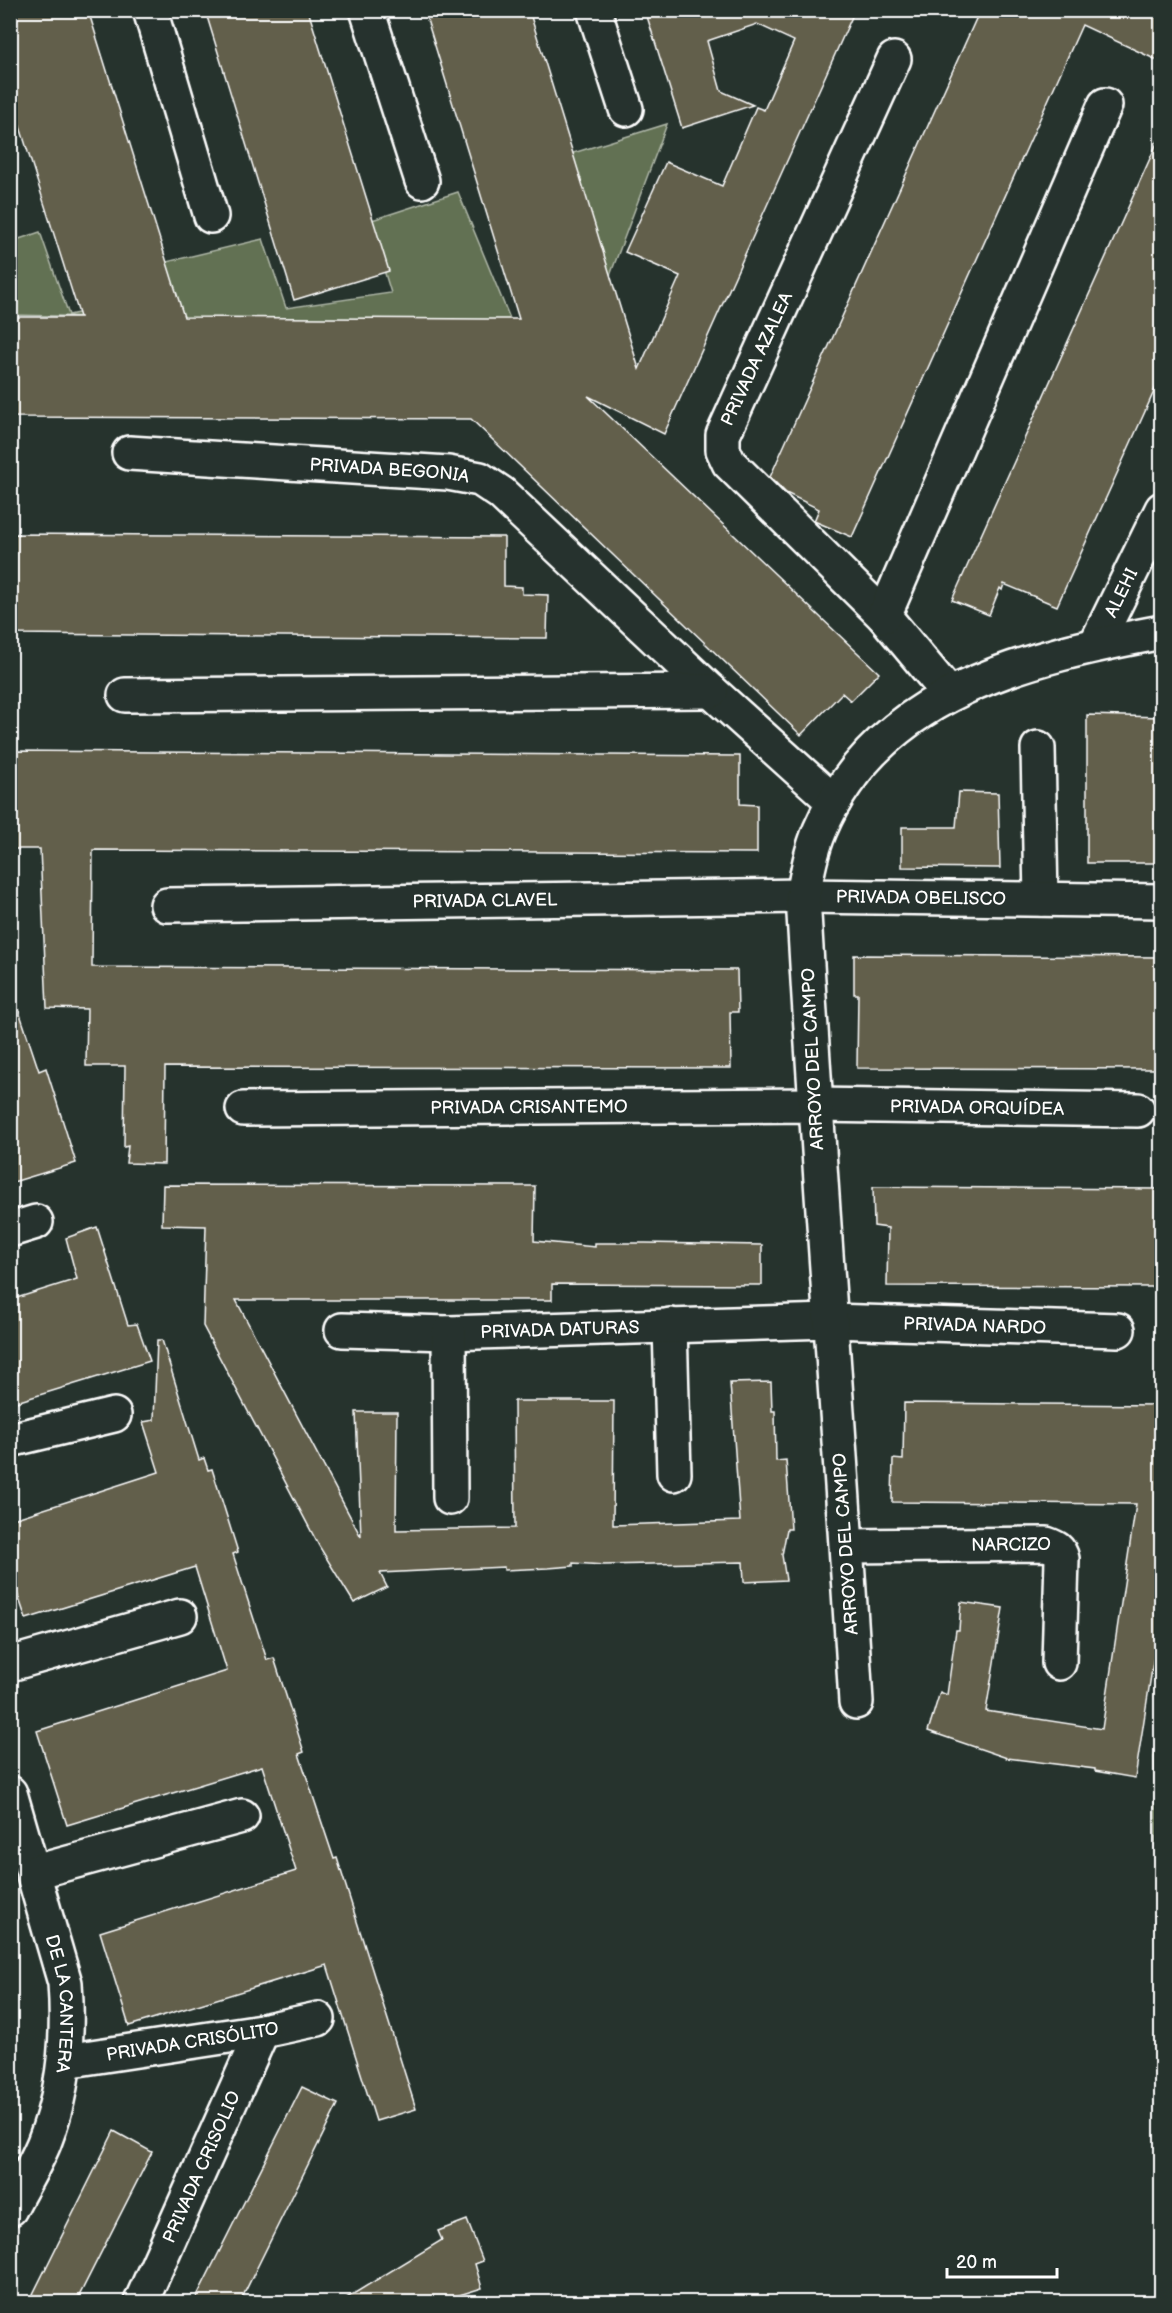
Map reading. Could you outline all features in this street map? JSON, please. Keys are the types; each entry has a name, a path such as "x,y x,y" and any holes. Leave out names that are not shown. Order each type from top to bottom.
{"street":[{"path":"150,10 211,216"},
{"path":"367,10 422,181"},
{"path":"594,10 626,109"},
{"name":"PRIVADA AZALEA","path":"894,59 723,435 723,450 729,463 884,615 949,694"},
{"path":"884,615 1105,105"},
{"name":"PRIVADA BEGONIA","path":"129,453 448,473 480,479 501,493 711,691 834,802"},
{"name":"ALEHI","path":"1096,644 1161,509"},
{"name":"ARROYO DEL CAMPO","path":"856,1702 803,896 809,862 834,802 862,760 899,727 949,694 999,672 1096,644 1161,632"},
{"path":"125,695 711,691"},
{"path":"1038,748 1041,899"},
{"name":"PRIVADA OBELISCO","path":"803,896 1161,901"},
{"name":"PRIVADA CLAVEL","path":"167,905 803,896"},
{"name":"PRIVADA CRISANTEMO","path":"243,1109 815,1105"},
{"name":"PRIVADA ORQUÍDEA","path":"815,1105 1138,1110"},
{"name":"PRIVADA DATURAS","path":"342,1330 449,1333 830,1321"},
{"name":"PRIVADA NARDO","path":"830,1321 1118,1330"},
{"path":"670,1325 674,1474"},
{"path":"449,1333 450,1498"},
{"path":"10,1440 114,1415"},
{"name":"NARCIZO","path":"847,1546 1046,1544 1056,1548 1060,1551 1062,1559 1059,1663"},
{"path":"10,1664 180,1616"},
{"name":"DE LA CANTERA","path":"10,1793 35,1872 65,1983 68,2016 65,2061 44,2142 10,2209"},
{"path":"35,1872 242,1816"},
{"name":"PRIVADA CRISÓLITO","path":"65,2061 262,2031 318,2019"},
{"name":"PRIVADA CRISOLIO","path":"141,2302 262,2031"}],"green space":[{"path":"667,124 605,289 570,154"},
{"path":"458,192 513,326 11,315 10,242 40,232 69,315 167,293 158,264 263,239 286,308 391,293 369,221"},
{"path":"1161,1721 1161,2181 1154,1757"}],"building":[{"path":"10,10 88,10 184,317 519,319 424,10 529,10 639,369 680,276 625,252 666,162 722,186 756,107 764,110 794,41 757,24 707,41 721,91 753,105 682,128 645,10 855,10 664,434 588,396 879,673 851,701 842,693 801,735 471,419 10,417 10,317 80,317 10,95"},
{"path":"205,10 308,10 389,271 294,300"},
{"path":"980,10 1161,10 1161,62 1082,25 852,537 814,521 819,509 786,493 770,477"},
{"path":"1161,134 1161,376 1057,606 1004,584 1002,590 1000,588 989,615 952,600"},
{"path":"10,534 504,537 504,586 522,587 522,594 548,595 547,638 10,634"},
{"path":"1087,715 1161,717 1161,863 1087,863"},
{"path":"10,751 740,756 740,804 757,805 757,853 93,850 92,967 737,970 738,1012 730,1012 731,1068 165,1067 164,1164 126,1163 128,1146 124,1147 125,1066 86,1066 87,1009 47,1008 40,849 10,849"},
{"path":"959,792 998,793 1000,868 902,867 902,827 956,827"},
{"path":"854,955 1161,957 1161,1069 857,1068 858,994 854,994"},
{"path":"16,1002 39,1071 46,1068 76,1163 10,1183 10,1003"},
{"path":"163,1185 535,1186 534,1241 595,1247 595,1243 762,1245 762,1285 552,1284 552,1300 236,1300 361,1537 356,1412 397,1412 396,1530 515,1528 514,1401 614,1401 613,1525 740,1521 730,1383 771,1382 772,1411 775,1411 776,1461 786,1460 791,1529 787,1529 782,1555 786,1580 744,1582 743,1562 604,1565 573,1563 573,1566 548,1568 504,1570 504,1567 380,1573 387,1587 354,1603 319,1546 203,1326 206,1226 162,1225"},
{"path":"873,1187 1161,1189 1161,1287 887,1286 888,1228 874,1226"},
{"path":"97,1227 128,1325 137,1324 150,1361 10,1404 10,1300 77,1279 66,1238"},
{"path":"157,1340 162,1340 199,1460 204,1458 208,1470 212,1469 238,1552 233,1554 267,1660 274,1658 304,1752 299,1754 334,1859 337,1858 416,2109 376,2121 327,1965 129,2026 100,1932 296,1871 262,1766 67,1825 37,1731 227,1671 195,1567 26,1619 10,1572 10,1520 159,1472 143,1422 154,1420"},
{"path":"904,1403 1161,1405 1161,1595 1159,1611 1161,1611 1135,1778 1095,1771 1095,1769 1007,1758 928,1731 940,1692 947,1695 956,1630 959,1630 961,1602 1003,1608 986,1711 1102,1729 1136,1504 892,1502 893,1459 903,1460"},
{"path":"302,2087 338,2104 240,2302 194,2302"},
{"path":"114,2131 152,2152 76,2302 29,2302"},
{"path":"467,2220 483,2261 475,2264 482,2288 437,2302 340,2302 442,2240 438,2231"}]}
